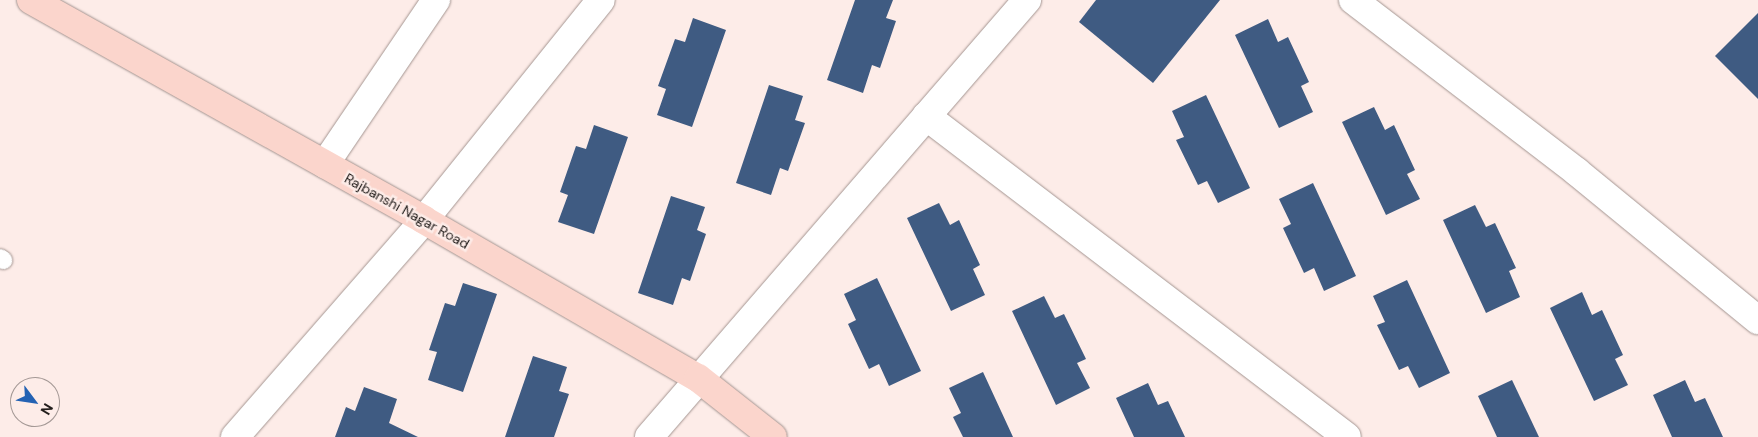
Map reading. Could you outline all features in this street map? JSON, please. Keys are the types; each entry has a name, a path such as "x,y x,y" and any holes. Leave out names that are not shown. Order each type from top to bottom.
{"street":[{"name":"Rajbanshi Nagar Road","path":"32,0 424,220 698,378 773,437"},
{"path":"325,164 436,0"},
{"path":"235,437 424,220 601,0"},
{"path":"649,437 698,378 1027,0"},
{"path":"1353,0 1577,172 1758,320"},
{"path":"926,116 1347,437"}],"building":[{"path":"855,0 893,0 886,18 896,21 880,68 872,65 863,93 827,80"},
{"path":"1096,0 1220,0 1153,83 1079,22"},
{"path":"1758,13 1758,99 1715,56"},
{"path":"693,18 726,30 692,127 657,115 666,89 658,86 675,39 685,42"},
{"path":"1268,19 1278,42 1288,37 1309,82 1301,86 1313,112 1279,128 1235,35"},
{"path":"769,85 803,96 795,120 805,123 788,171 780,168 771,195 736,183"},
{"path":"1206,95 1250,188 1218,203 1207,181 1198,185 1176,140 1184,137 1172,111"},
{"path":"1374,107 1385,130 1394,125 1415,170 1407,174 1420,199 1386,215 1342,122"},
{"path":"594,125 628,137 594,234 558,222 568,195 560,192 576,146 586,149"},
{"path":"1313,183 1356,276 1324,291 1314,268 1304,273 1283,228 1291,224 1279,199"},
{"path":"671,196 705,207 697,230 706,234 690,281 682,278 673,305 638,293"},
{"path":"939,203 950,225 959,220 980,265 973,269 985,295 951,311 907,218"},
{"path":"1475,205 1486,227 1495,223 1516,268 1509,271 1520,297 1486,313 1443,220"},
{"path":"877,278 921,371 889,386 879,364 869,369 848,324 856,320 844,294"},
{"path":"1407,280 1450,373 1419,388 1408,366 1399,370 1377,325 1385,322 1373,296"},
{"path":"463,283 497,294 463,392 428,380 437,352 429,350 445,303 455,306"},
{"path":"1582,292 1592,315 1602,310 1623,355 1615,359 1628,385 1594,401 1550,308"},
{"path":"1044,296 1055,318 1064,314 1086,359 1077,363 1090,388 1056,405 1012,311"},
{"path":"533,356 567,367 559,391 569,394 554,437 505,437"},
{"path":"983,372 1013,437 963,437 953,417 961,413 949,388"},
{"path":"1512,380 1539,437 1497,437 1478,396"},
{"path":"1685,380 1695,402 1705,398 1723,437 1672,437 1653,395"},
{"path":"1148,383 1158,405 1168,401 1185,437 1134,437 1116,398"},
{"path":"364,387 397,399 389,423 418,437 335,437 346,407 355,411"}]}
